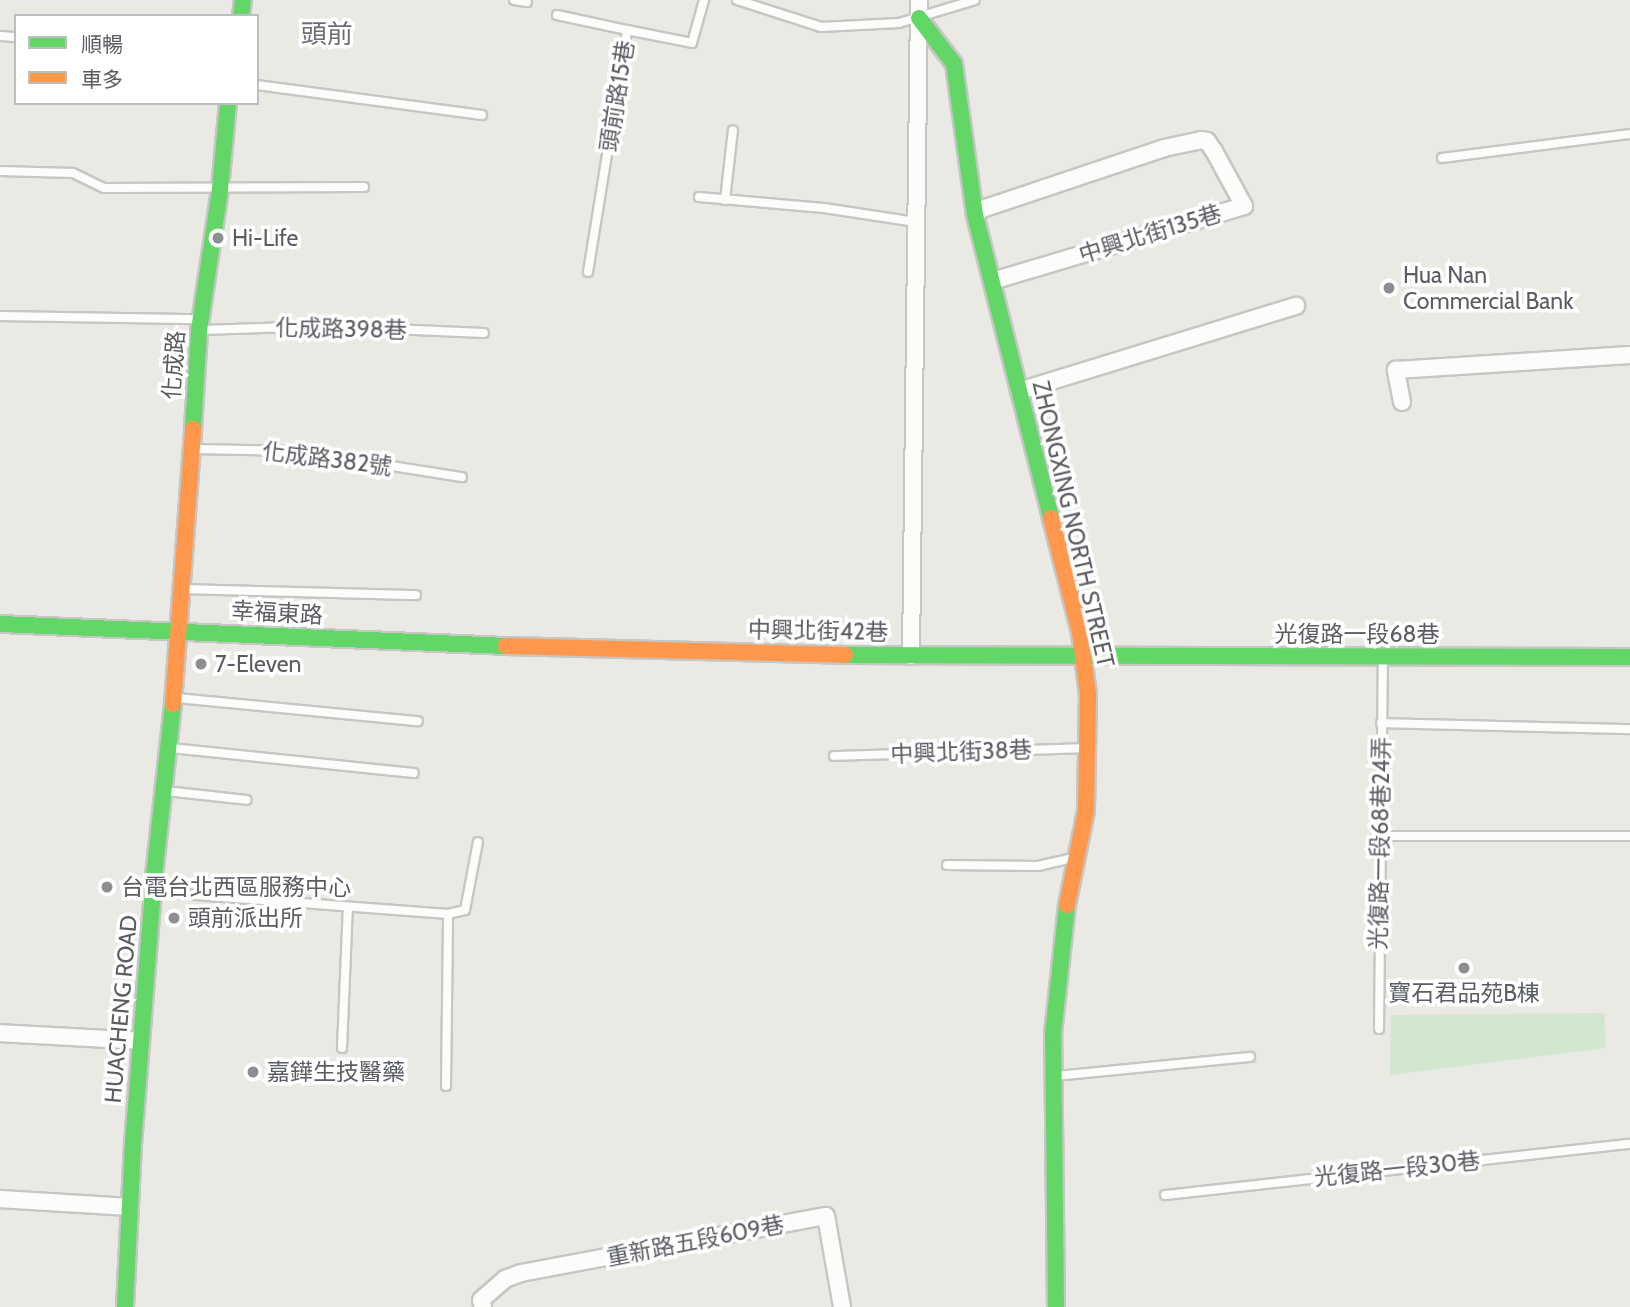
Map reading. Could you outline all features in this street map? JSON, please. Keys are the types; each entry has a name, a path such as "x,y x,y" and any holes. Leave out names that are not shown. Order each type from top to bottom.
{"street":[{"path":"911,656 919,0"},
{"name":"ZHONGXING NORTH STREET","path":"919,18 954,64 975,215 1084,657 1089,748 1086,811 1063,922 1052,1034 1056,1307"},
{"name":"化成路","path":"180,631 200,324 220,189 228,105"},
{"name":"中興北街135巷","path":"975,215 982,209 1164,148 1201,140 1207,141 1214,151 1244,206 992,281"},
{"path":"1019,391 1296,306"},
{"path":"1402,402 1396,370 1630,355"},
{"name":"幸福東路","path":"0,624 552,648"},
{"name":"HUACHENG ROAD","path":"125,1307 153,891 180,631"},
{"name":"中興北街42巷","path":"552,648 1084,657"},
{"name":"光復路一段68巷","path":"1084,657 1630,657"},
{"path":"0,1033 141,1041"},
{"path":"0,1199 130,1207"},
{"name":"重新路五段609巷","path":"480,1305 505,1279 521,1273 826,1216 842,1307"}],"lane":[{"path":"514,0 527,2"},
{"name":"頭前路15巷","path":"588,272 627,30 692,43 704,0"},
{"path":"737,0 821,27 899,23 975,0"},
{"path":"557,15 627,30"},
{"path":"259,85 482,116"},
{"path":"725,200 733,130"},
{"path":"1442,158 1630,134"},
{"path":"0,171 73,173 104,188 364,187"},
{"path":"699,197 824,208 916,222"},
{"name":"化成路398巷","path":"0,316 484,333"},
{"name":"化成路382號","path":"191,449 297,451 462,477"},
{"path":"182,589 416,595"},
{"name":"光復路一段68巷24弄","path":"1379,1029 1383,656"},
{"path":"174,698 418,721"},
{"path":"1381,723 1630,729"},
{"path":"168,748 414,772"},
{"name":"中興北街38巷","path":"834,756 1089,748"},
{"path":"163,790 247,800"},
{"path":"1380,836 1630,836"},
{"path":"153,891 448,914 465,911 478,842"},
{"path":"947,865 1038,866 1077,857"},
{"path":"342,1048 348,907"},
{"path":"446,1086 448,914"},
{"path":"1053,1077 1250,1057"},
{"name":"光復路一段30巷","path":"1165,1195 1630,1144"}],"green space":[{"path":"1604,1013 1606,1048 1390,1075 1391,1015"}],"traffic: fast":[{"path":"241,14 243,0"},
{"path":"919,18 954,64 975,215 1051,518"},
{"path":"193,429 199,330 220,189 228,105"},
{"path":"0,624 506,646"},
{"path":"845,655 1630,657"},
{"path":"125,1307 133,1144 154,876 173,704"},
{"path":"1056,1307 1053,1034 1067,905"}],"traffic: slow":[{"path":"173,704 193,429"},
{"path":"1051,518 1080,633 1088,695 1086,811 1067,905"},
{"path":"506,646 845,655"}],"place":[{"name":"Hi-Life","path":"218,238"},
{"name":"Hua Nan Commercial Bank","path":"1389,288"},
{"name":"7-Eleven","path":"201,664"},
{"name":"台電台北西區服務中心","path":"107,887"},
{"name":"頭前派出所","path":"174,918"},
{"name":"寶石君品苑B棟","path":"1464,968"},
{"name":"嘉鏵生技醫藥","path":"253,1072"}],"district":[{"name":"頭前","path":"327,35"}]}
